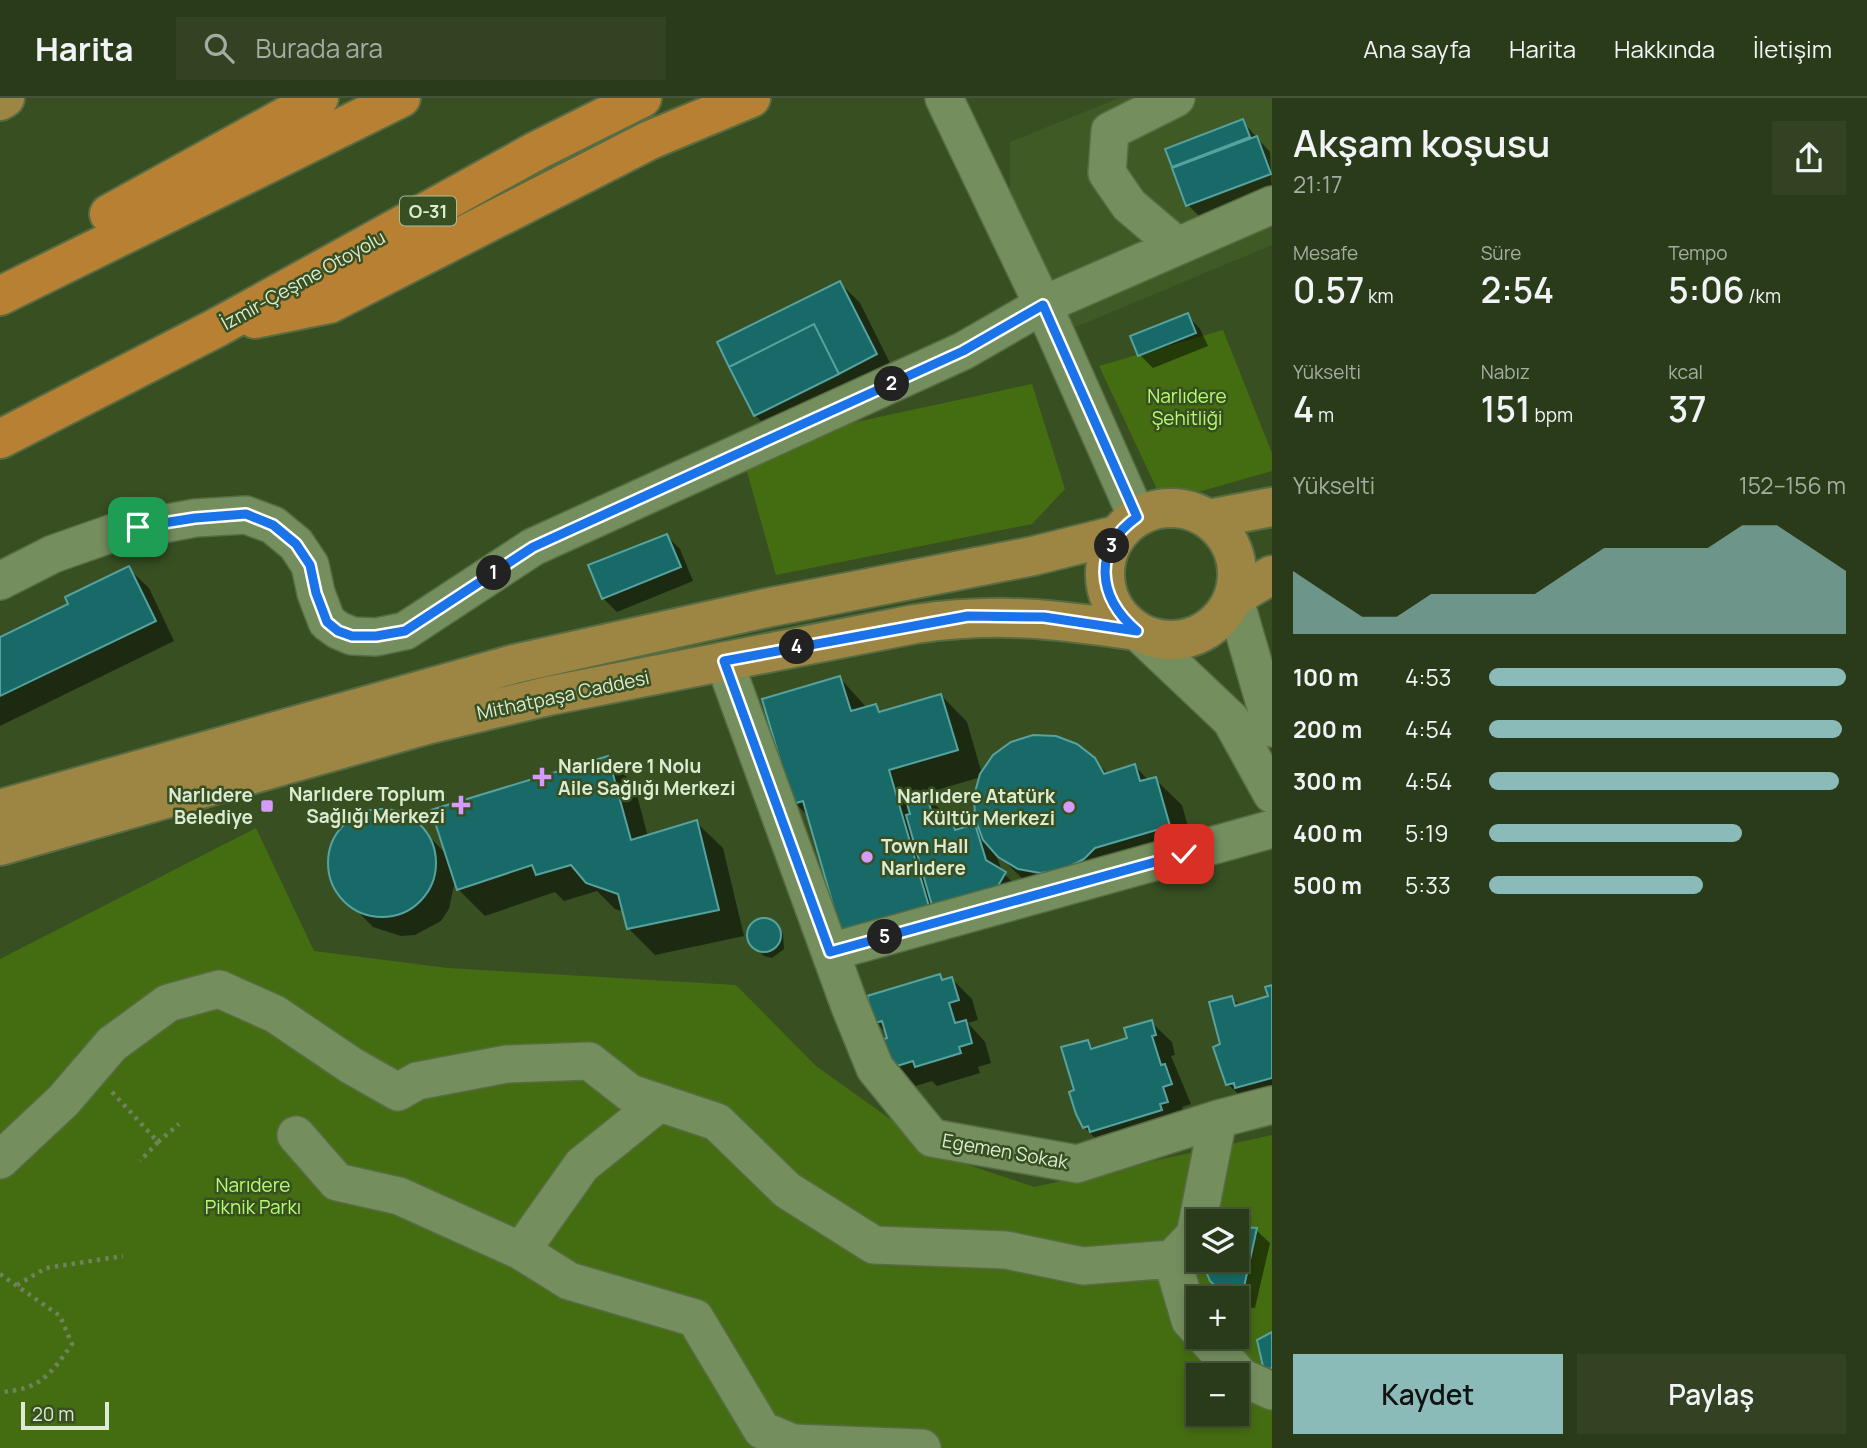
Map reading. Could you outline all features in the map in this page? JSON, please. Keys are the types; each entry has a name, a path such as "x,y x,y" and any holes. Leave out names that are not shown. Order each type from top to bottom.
{"highway":[{"path":"0,274 319,98"},
{"path":"0,296 401,98"},
{"name":"İzmir-Çeşme Otoyolu","path":"0,439 216,328 536,151 642,98"},
{"path":"216,328 329,304 650,140 751,98"}],"main road":[{"path":"0,101 5,98"},
{"path":"1173,507 1192,510 1209,519 1232,545 1238,580 1234,597 1224,614 1211,628 1194,637 1155,639 1137,631 1120,617 1109,598 1106,566 1127,526 1173,507"},
{"path":"1209,519 1272,507"},
{"name":"Mithatpaşa Caddesi","path":"0,809 514,664 771,607 1033,556 1127,526"},
{"path":"1234,597 1272,575"},
{"name":"Mithatpaşa Caddesi","path":"0,846 426,725 548,696 724,661 968,616 1044,617 1137,631"}],"street":[{"path":"944,98 1043,305 1127,526"},
{"path":"972,98 1007,229"},
{"path":"1176,98 1110,131 1107,173 1129,205 1176,246"},
{"path":"0,581 53,554 110,534 195,518 246,514 273,525 296,544 310,565 316,593 327,622 338,631 352,636 376,636 405,631 533,547 963,351 1043,305 1272,205"},
{"path":"1234,597 1272,729"},
{"path":"1137,631 1231,720 1272,794"},
{"name":"Egemen Sokak","path":"724,661 875,1068 932,1138 1077,1164 1218,1119 1272,1105"},
{"path":"830,952 1272,830"},
{"path":"0,1160 63,1101 111,1044 168,1003 219,989 275,1014 352,1066 398,1091 417,1081 507,1064 589,1061 630,1093 717,1122 786,1190 874,1245 1006,1250 1083,1266 1172,1259 1195,1235 1218,1119"},
{"path":"521,1251 582,1165 659,1103"},
{"path":"296,1136 337,1182 399,1196 521,1251 569,1281 695,1318 762,1430 793,1443 922,1448"},
{"path":"1172,1259 1186,1306"},
{"path":"1216,1349 1241,1377 1272,1391"}],"path":[{"path":"90,1068 158,1142"},
{"path":"140,1161 179,1124"},
{"path":"17,1285 46,1268 122,1256"},
{"path":"0,1274 60,1316 72,1344 53,1371 25,1391 0,1392"}],"shaded area":[{"path":"1119,98 1272,98 1272,245 1071,329 1010,200 1010,142"}],"green space":[{"name":"Narlıdere Şehitliği","path":"1223,330 1272,453 1272,471 1163,502 1099,366"},
{"path":"1032,384 1065,489 1032,524 776,575 740,447"},
{"name":"Narıdere Piknik Parkı","path":"256,828 314,951 448,968 736,985 816,1066 942,1156 1034,1187 1272,1135 1272,1448 0,1448 0,959"}],"building":[{"path":"1243,119 1250,137 1172,167 1165,149"},
{"path":"1257,136 1271,174 1186,206 1172,168"},
{"path":"840,281 877,354 839,374 814,324 729,367 717,342"},
{"path":"1188,313 1196,333 1138,356 1130,336"},
{"path":"814,324 839,374 754,416 729,367"},
{"path":"667,534 681,567 602,599 588,565"},
{"path":"129,566 156,621 0,696 0,637 68,604 65,597"},
{"name":"Town Hall Narlıdere","path":"840,676 851,711 876,704 879,712 941,694 958,750 889,770 930,910 842,936 803,801 793,804 762,699"},
{"name":"Narlıdere Atatürk Kültür Merkezi","path":"1033,735 1056,736 1077,744 1095,758 1104,774 1135,764 1140,781 1156,777 1170,826 1095,848 1084,859 1063,870 1040,873 1018,869 998,857 983,840 975,818 974,796 980,774 993,755 1011,742"},
{"path":"608,756 631,840 697,820 719,910 627,929 618,894 586,883 571,865 536,875 532,865 457,890 431,810"},
{"path":"926,794 934,819 950,814 955,830 975,824 986,860 1006,872 995,891 933,909 906,815 910,814 906,800"},
{"path":"382,809 403,813 420,825 432,842 436,863 432,884 420,901 403,913 382,917 361,913 344,901 332,884 328,863 332,842 344,825 361,813"},
{"path":"764,918 776,923 781,935 776,947 764,952 752,947 747,935 752,923"},
{"path":"940,974 942,980 952,977 959,1000 949,1003 955,1023 966,1020 972,1043 959,1047 961,1053 915,1067 913,1061 884,1070 876,1041 887,1038 882,1021 875,1023 867,996"},
{"path":"1272,985 1272,1078 1235,1088 1234,1083 1226,1085 1213,1047 1220,1044 1209,1002 1232,996 1235,1006 1268,996 1265,987"},
{"path":"1152,1020 1156,1035 1152,1036 1161,1065 1165,1064 1172,1084 1163,1087 1168,1102 1160,1104 1162,1110 1090,1132 1088,1126 1083,1128 1069,1092 1074,1090 1061,1047 1088,1040 1091,1049 1127,1038 1124,1028"},
{"path":"1249,1227 1257,1228 1249,1264"},
{"path":"1206,1272 1247,1272 1244,1286 1215,1286"},
{"path":"1272,1332 1272,1368 1264,1371 1257,1340"}],"place":[{"name":"Narlıdere 1 Nolu Aile Sağlığı Merkezi","path":"542,777"},
{"name":"Narlıdere Toplum Sağlığı Merkezi","path":"461,805"},
{"name":"Narlıdere Belediye","path":"267,806"},
{"name":"Narlıdere Atatürk Kültür Merkezi","path":"1069,807"},
{"name":"Town Hall Narlıdere","path":"867,857"}],"route":[{"path":"138,527 195,518 246,514 273,525 296,544 310,565 316,593 327,622 338,631 352,636 376,636 405,631 533,547 963,351 1043,305 1137,517 1117,536 1107,555 1105,577 1109,598 1120,617 1137,631 1044,617 968,616 724,661 830,952 1184,854"}]}
